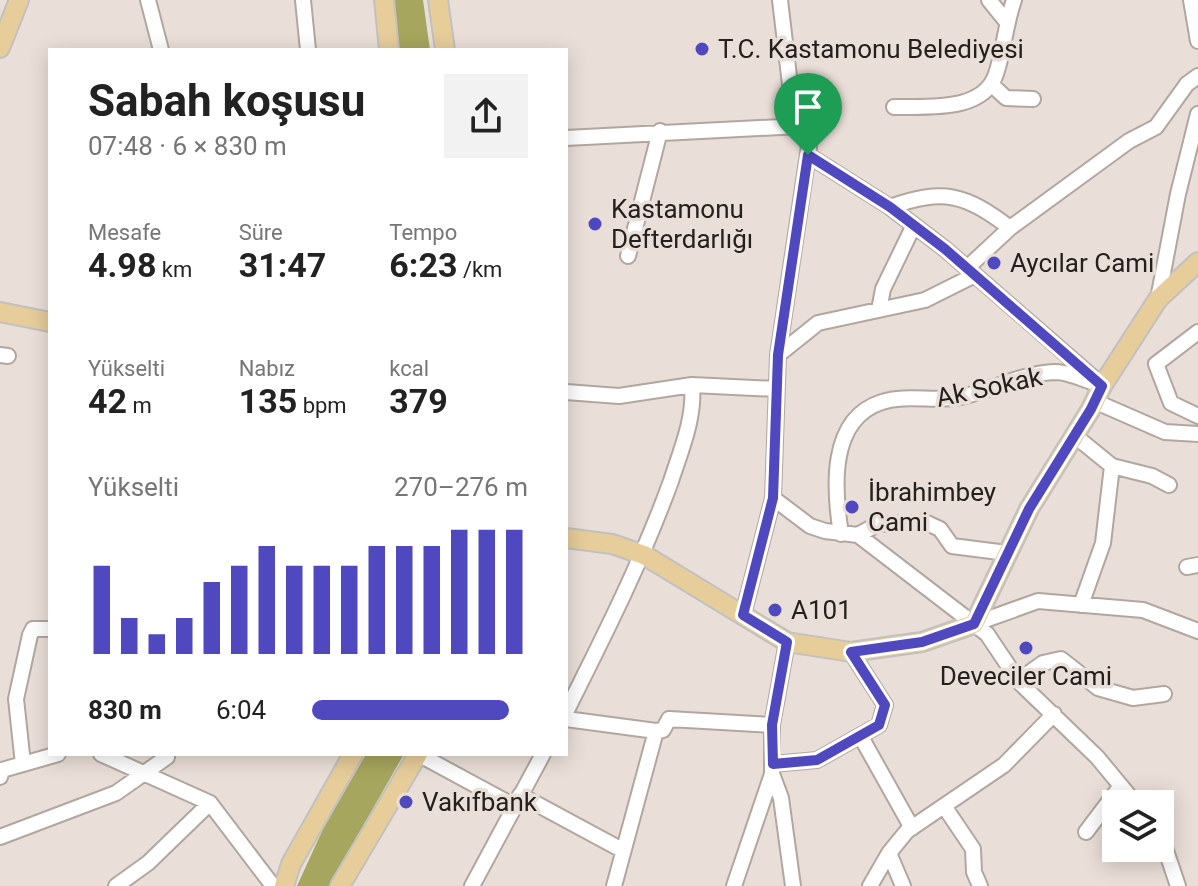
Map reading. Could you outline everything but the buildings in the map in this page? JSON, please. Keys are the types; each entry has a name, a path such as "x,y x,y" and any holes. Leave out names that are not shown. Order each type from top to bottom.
{"main road":[{"path":"0,48 19,0"},
{"path":"384,0 389,48"},
{"path":"438,0 445,48"},
{"path":"568,538 612,544 644,555 787,642 851,652 922,642 974,624 1029,509 1098,393 1158,299 1198,262"},
{"path":"0,312 48,322"},
{"path":"284,886 291,864 352,756"},
{"path":"340,886 417,756"}],"street":[{"path":"148,0 160,48"},
{"path":"303,0 308,48"},
{"path":"743,615 773,498 778,355 808,155 798,121 780,0"},
{"path":"989,0 1006,21"},
{"path":"894,107 963,103 987,90 1014,0"},
{"path":"1191,0 1198,41"},
{"path":"778,355 818,323 925,300 971,272 1010,228 1129,141 1156,127 1187,84 1198,76"},
{"path":"991,84 1006,98 1033,99"},
{"path":"1158,299 1178,194 1198,114"},
{"path":"568,131 798,121"},
{"path":"568,138 798,121"},
{"path":"628,256 660,131"},
{"path":"808,155 890,207 971,272 1098,393 1165,432 1198,434"},
{"path":"890,207 921,197 957,196 980,205 1010,228"},
{"path":"879,310 883,289 913,227"},
{"path":"1198,332 1156,364 1156,371 1171,403 1198,416"},
{"name":"Ak Sokak","path":"841,534 834,485 846,435 859,413 885,401 958,398 1017,378 1058,372 1098,393"},
{"path":"568,392 619,396 692,385 777,389"},
{"path":"568,708 644,555 685,441 693,399 692,385"},
{"path":"1075,436 1112,466 1152,476 1169,485"},
{"path":"1081,605 1103,543 1112,466"},
{"path":"773,498 810,526 841,534 858,535 878,524 927,523 940,529 952,546 1007,553"},
{"path":"858,535 987,634 1018,681 1097,757 1123,790"},
{"path":"974,624 1038,601 1143,610 1198,631"},
{"path":"23,764 16,699 30,635 33,629 48,629"},
{"path":"787,642 772,725 772,769 781,798 793,886"},
{"path":"772,769 817,760 879,725 885,705 851,652"},
{"path":"1018,681 1043,663 1061,659 1098,688 1133,698 1164,694"},
{"path":"870,886 889,853 912,828 1004,765 1054,714"},
{"path":"568,719 656,731 663,730 669,719 772,725"},
{"path":"614,886 656,731"},
{"path":"861,737 912,828"},
{"path":"0,777 2,770 51,756"},
{"path":"105,756 210,803 273,886"},
{"path":"422,756 622,850"},
{"path":"472,886 542,756"},
{"path":"0,837 116,793 167,757"},
{"path":"734,886 772,769"},
{"path":"1086,832 1120,787"},
{"path":"116,886 148,863 210,803"},
{"path":"944,806 973,849 974,872 980,886"},
{"path":"889,853 903,886"},
{"path":"1170,862 1178,886"}],"shaded area":[{"path":"392,0 423,0 430,48 399,48"},
{"path":"365,756 403,756 329,886 297,886 323,829"}],"place":[{"name":"T.C. Kastamonu Belediyesi","path":"702,49"},
{"name":"Kastamonu Defterdarlığı","path":"595,224"},
{"name":"Aycılar Cami","path":"994,263"},
{"name":"İbrahimbey Cami","path":"852,507"},
{"name":"A101","path":"775,610"},
{"name":"Deveciler Cami","path":"1026,648"},
{"name":"Vakıfbank","path":"406,802"}],"route":[{"path":"808,155 890,207 945,249 1102,386 1029,509 974,624 922,642 851,652 885,705 879,725 817,760 773,764 772,725 787,642 743,615 771,515 778,448 778,355 808,155"}]}
